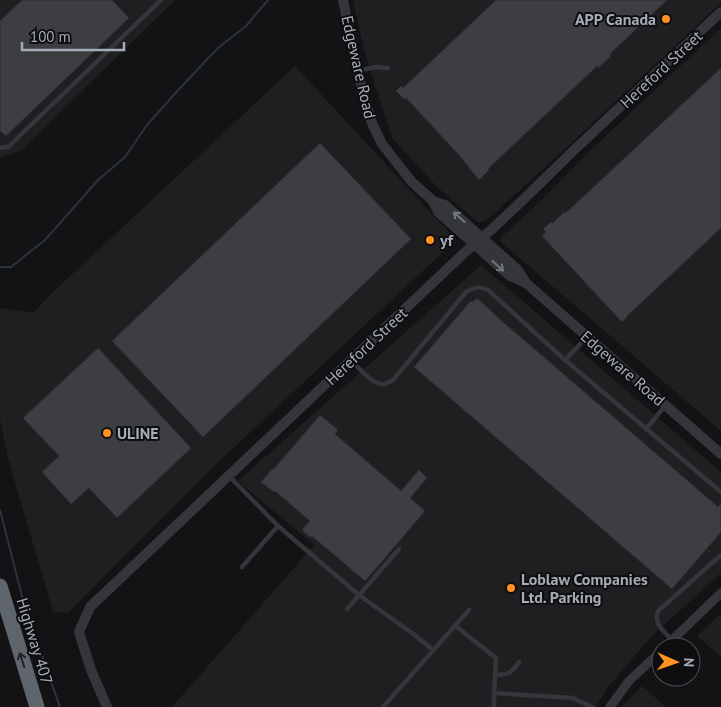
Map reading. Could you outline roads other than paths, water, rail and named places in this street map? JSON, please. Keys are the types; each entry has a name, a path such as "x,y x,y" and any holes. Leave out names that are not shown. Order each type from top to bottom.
{"highway":[{"name":"Highway 407","path":"0,586 37,707"}],"street":[{"name":"Edgeware Road","path":"343,0 358,71 372,123 382,144 412,182 433,201 445,205 478,241 518,270 526,283 721,454"},
{"name":"Hereford Street","path":"107,707 91,670 79,632 90,607 721,12"},
{"path":"675,637 721,593"},
{"path":"610,707 629,681 651,660"}],"lane":[{"path":"0,148 8,147 161,0"},
{"path":"358,71 375,67 388,68"},
{"path":"351,360 370,379 380,384 386,384 393,380 466,292 473,287 481,287 488,290 564,360 721,492"},
{"path":"564,360 587,337"},
{"path":"646,429 666,405"},
{"path":"228,475 278,526 359,594 433,650"},
{"path":"242,567 278,526"},
{"path":"347,609 399,549"},
{"path":"664,637 658,625 656,616 658,611 721,555"},
{"path":"382,707 469,610"},
{"path":"456,624 458,628 496,658 494,707"},
{"path":"495,675 511,673 520,662"},
{"path":"494,693 573,698 592,707"}],"waterway":[{"path":"0,267 11,267 45,240 98,180 125,157 147,125 180,88 218,48 246,26 268,0"},
{"path":"0,510 25,608 60,707"}],"place":[{"name":"APP Canada","path":"666,19"},
{"name":"yf","path":"430,240"},
{"name":"ULINE","path":"107,433"},
{"name":"Loblaw Companies Ltd. Parking","path":"511,588"}]}
